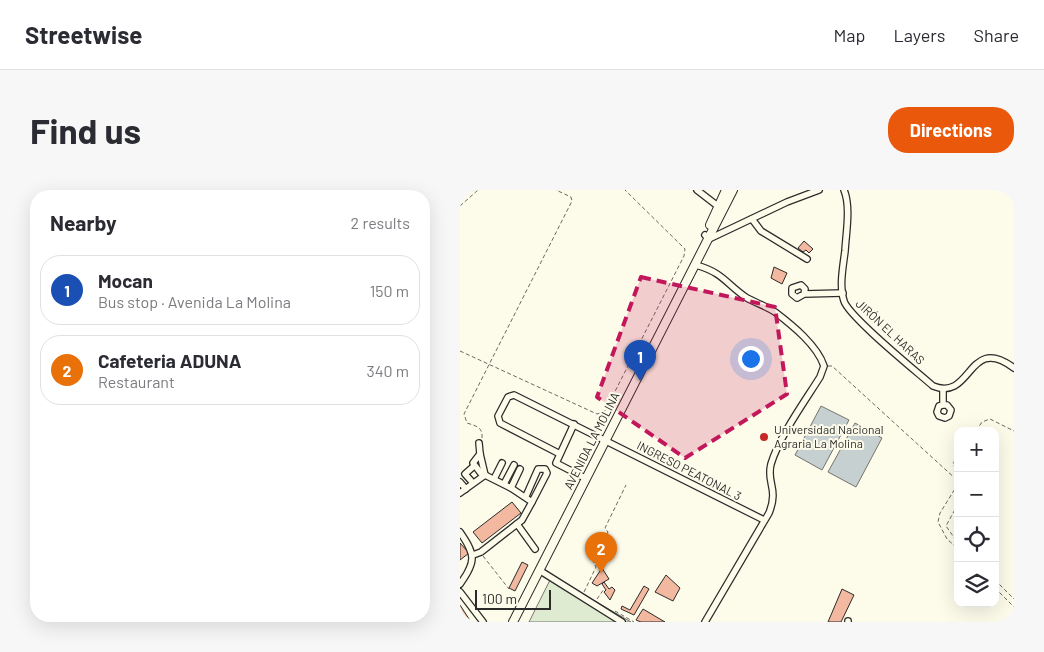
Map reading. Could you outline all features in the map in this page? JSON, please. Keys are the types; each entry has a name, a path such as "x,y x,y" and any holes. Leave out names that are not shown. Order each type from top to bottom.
{"main road":[{"name":"AVENIDA LA MOLINA","path":"603,438 696,265 726,190"},
{"name":"AVENIDA LA MOLINA","path":"508,622 733,190"},
{"name":"AVENIDA LA MOLINA","path":"513,622 583,477"}],"street":[{"path":"697,190 718,207"},
{"path":"707,237 734,228 819,190"},
{"name":"JIRÓN EL HARAS","path":"844,190 847,196 844,303 855,317 933,386 944,390"},
{"path":"752,219 761,231 807,259"},
{"path":"718,221 726,229 734,228"},
{"path":"696,265 709,268 726,278 745,296 774,311 812,347 824,366 774,454 770,475 774,498 764,520 705,622"},
{"path":"804,294 843,293"},
{"path":"943,405 944,390 950,390 960,384 978,361 984,357 998,358 1014,368"},
{"name":"INGRESO PEATONAL 3","path":"560,454 502,425 498,416 507,398 514,395 764,520"},
{"path":"574,424 556,463 583,477"},
{"path":"480,443 484,476"},
{"path":"480,454 474,460 474,466 484,476 504,484 526,496 532,502"},
{"path":"494,479 502,463"},
{"path":"504,484 514,465"},
{"path":"473,483 465,474 474,466"},
{"path":"473,555 481,552 524,517 547,473 544,468 538,469 526,496"},
{"path":"511,488 520,469"},
{"path":"460,493 484,476"},
{"path":"460,482 466,489"},
{"path":"517,524 535,548"},
{"path":"460,584 468,573 473,555 461,534"},
{"path":"539,570 622,622"},
{"path":"460,592 481,621"}],"path":[{"path":"460,206 478,190"},
{"path":"480,443 483,437 482,431 479,427 467,422 464,414 572,200 571,197 556,190"},
{"path":"460,350 598,414 605,411 684,256 685,250 669,231 625,190"},
{"path":"824,366 832,366 954,478"},
{"path":"979,427 982,422 990,419 1014,431"},
{"path":"584,592 596,566 592,561 608,532 605,528 626,485"},
{"path":"954,489 940,513 938,522 947,539 954,546"},
{"path":"954,511 946,526 954,537"},
{"path":"481,552 509,589"},
{"path":"999,584 1014,599"},
{"path":"597,600 604,589"},
{"path":"999,592 1014,607"}],"highlighted area":[{"path":"641,277 775,307 787,394 685,458 597,397"}],"green space":[{"path":"552,576 631,622 529,622"}],"shaded area":[{"path":"821,406 849,420 822,470 795,455"},
{"path":"855,423 882,438 856,487 828,472"}],"building":[{"path":"804,241 813,249 809,253 806,250 803,252 798,248"},
{"path":"774,267 787,273 782,284 771,278"},
{"path":"512,502 521,513 482,543 473,532"},
{"path":"460,543 469,553 460,560"},
{"path":"522,562 528,565 515,591 509,588"},
{"path":"602,568 609,579 597,586 592,583"},
{"path":"666,575 680,588 673,601 655,592"},
{"path":"604,582 609,589 612,587 615,590 610,600 604,592 606,590 602,584"},
{"path":"644,586 649,589 634,615 621,609 622,606 630,610"},
{"path":"842,589 854,595 841,622 828,622"},
{"path":"460,605 471,622 460,622 463,619 460,617"},
{"path":"643,609 665,622 641,622 636,620"}],"place":[{"name":"Mocan","path":"640,381"},
{"name":"Universidad Nacional Agraria La Molina","path":"764,437"},
{"name":"Cafeteria ADUNA","path":"601,573"}]}
